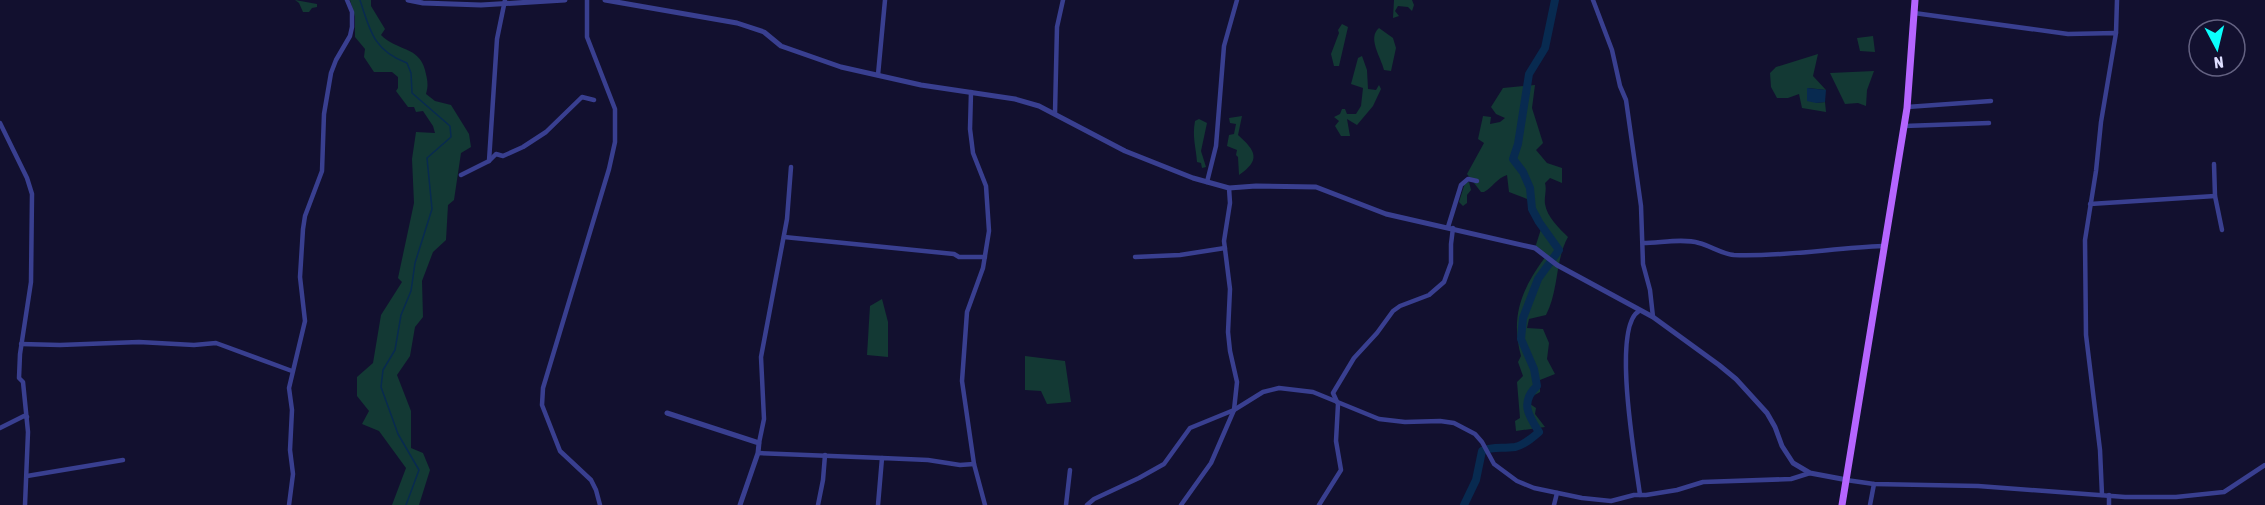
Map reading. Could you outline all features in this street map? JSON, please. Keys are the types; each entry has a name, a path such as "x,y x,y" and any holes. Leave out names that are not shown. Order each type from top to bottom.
{"main road":[{"path":"1840,505 1907,106 1915,0"}],"street":[{"path":"289,505 292,474 290,450 292,410 289,388 304,321 300,277 303,229 305,216 322,171 323,123 331,73 350,36 352,27 352,12 347,0"},
{"path":"408,0 442,4 565,0"},
{"path":"587,0 587,37 615,109 615,142 609,169 543,388 542,405 560,451 591,480 600,505"},
{"path":"605,0 737,23 764,32 781,46 801,55 841,67 921,85 1015,99 1055,114 1153,164 1229,188 1316,187 1386,214 1535,248 1557,265 1653,317 1736,378 1767,413 1787,457 1798,468 1810,473 1874,484 1978,486 2102,495 2176,497 2224,492 2265,465"},
{"path":"878,75 885,0"},
{"path":"1055,114 1057,27 1063,0"},
{"path":"1207,182 1215,146 1224,46 1237,0"},
{"path":"1593,0 1612,50 1620,86 1626,100 1636,159 1643,264 1650,290 1653,317"},
{"path":"2102,495 2100,450 2086,335 2085,240 2116,33 2117,0"},
{"path":"489,161 496,39 505,1"},
{"path":"1914,13 2068,34 2116,33"},
{"path":"971,92 970,129 973,153 984,177 989,201 989,231 983,268 967,312 962,381 974,464 985,505"},
{"path":"461,175 489,161 496,154 503,156 523,147 546,132 582,97 594,100"},
{"path":"1907,106 1991,101"},
{"path":"0,123 27,178 32,194 30,292 21,344 19,378 22,382 27,417 25,505"},
{"path":"1904,126 1989,123"},
{"path":"2214,164 2215,196 2222,230"},
{"path":"740,505 758,453 764,419 761,357 784,237 791,167"},
{"path":"1319,505 1341,470 1336,441 1338,404 1333,393 1354,358 1393,311 1429,295 1444,282 1451,263 1451,228 1461,185 1468,179 1478,181"},
{"path":"1181,505 1211,463 1234,410 1237,382 1229,342 1230,289 1224,241 1230,203 1229,188"},
{"path":"2090,204 2215,196"},
{"path":"784,237 954,254 959,257 985,257"},
{"path":"1643,243 1697,242 1730,255 1790,254 1883,246"},
{"path":"1135,257 1180,255 1225,248"},
{"path":"1639,311 1633,316 1630,328 1626,373 1629,420 1640,495"},
{"path":"21,344 139,342 194,345 216,343 292,372"},
{"path":"1087,505 1094,499 1164,464 1190,428 1234,410 1263,392 1279,388 1313,392 1379,419 1454,423 1475,434 1494,464 1517,481 1557,493 1611,501 1677,490 1703,482 1791,479 1810,473"},
{"path":"667,413 759,443"},
{"path":"0,428 27,417"},
{"path":"758,453 974,464"},
{"path":"818,505 825,455"},
{"path":"878,505 882,458"},
{"path":"27,476 123,460"},
{"path":"1066,505 1070,470"},
{"path":"1870,505 1874,484"},
{"path":"1554,505 1557,493"},
{"path":"2109,495 2109,505"}],"green space":[{"path":"295,0 317,4 317,7 312,8 309,12 303,12"},
{"path":"350,0 371,0 371,6 385,29 381,35 418,57 425,70 428,84 426,94 435,101 451,105 469,134 471,147 461,153 454,200 448,205 446,240 433,252 422,281 423,317 415,327 410,356 397,375 411,411 411,448 423,453 430,470 419,505 392,505 406,468 379,431 362,424 369,411 357,396 357,377 373,363 381,315 402,282 398,278 414,203 412,159 416,132 435,133 423,111 416,112 414,107 408,107 396,91 398,77 392,72 374,72 364,57 365,49 355,37 355,17"},
{"path":"1394,0 1412,0 1414,5 1412,11 1408,7 1398,6 1395,11 1399,16 1393,18"},
{"path":"1342,24 1348,27 1339,66 1334,66 1331,54"},
{"path":"1379,28 1393,38 1396,48 1391,71 1384,70 1376,48 1374,37"},
{"path":"1873,36 1875,52 1860,51 1857,38"},
{"path":"1818,54 1813,76 1826,90 1808,88 1816,103 1825,102 1826,112 1802,108 1799,94 1788,98 1777,98 1771,87 1770,73 1776,67"},
{"path":"1362,56 1367,70 1368,89 1376,90 1379,85 1381,89 1373,106 1357,125 1347,119 1350,136 1341,136 1335,126 1339,121 1334,117 1340,114 1342,109 1345,109 1347,114 1356,114 1361,106 1363,88 1351,84 1358,58"},
{"path":"1874,71 1867,90 1866,106 1858,103 1845,104 1830,73"},
{"path":"1535,85 1532,108 1543,143 1536,150 1547,163 1562,168 1562,183 1550,178 1545,183 1546,209 1557,226 1568,237 1561,255 1553,296 1546,315 1529,319 1527,328 1543,329 1549,343 1547,359 1555,374 1540,380 1540,392 1533,396 1530,404 1536,408 1535,414 1545,427 1516,431 1515,421 1520,418 1517,382 1523,376 1518,362 1521,356 1518,342 1518,315 1520,303 1530,280 1546,256 1535,248 1541,229 1527,199 1509,192 1507,175 1481,192 1467,174 1484,143 1478,139 1483,116 1491,117 1490,124 1500,122 1505,118 1496,114 1491,107 1503,88"},
{"path":"1242,116 1238,135 1254,155 1251,165 1239,175 1237,150 1227,146 1229,135 1234,134 1236,124 1230,123 1229,118"},
{"path":"1199,119 1207,123 1201,151 1206,167 1202,168 1201,163 1197,162 1194,137 1195,121"},
{"path":"1469,182 1471,190 1467,195 1467,203 1463,206 1459,202 1465,183"},
{"path":"882,299 888,322 888,357 867,355 870,306"},
{"path":"1025,356 1065,361 1071,402 1047,404 1041,391 1025,390"}],"water":[{"path":"1807,88 1826,90 1825,102 1807,101"}],"waterway":[{"path":"360,0 371,30 380,46 407,63 411,73 412,93 450,126 451,137 427,158 432,209 415,263 411,291 401,315 395,350 383,370 381,387 398,434 419,470 406,505"},
{"path":"1464,505 1476,480 1482,451 1518,446 1539,432 1529,414 1527,403 1537,386 1534,369 1521,339 1523,318 1538,279 1559,250 1532,209 1530,188 1523,172 1513,159 1518,144 1529,74 1545,48 1555,0"}]}
